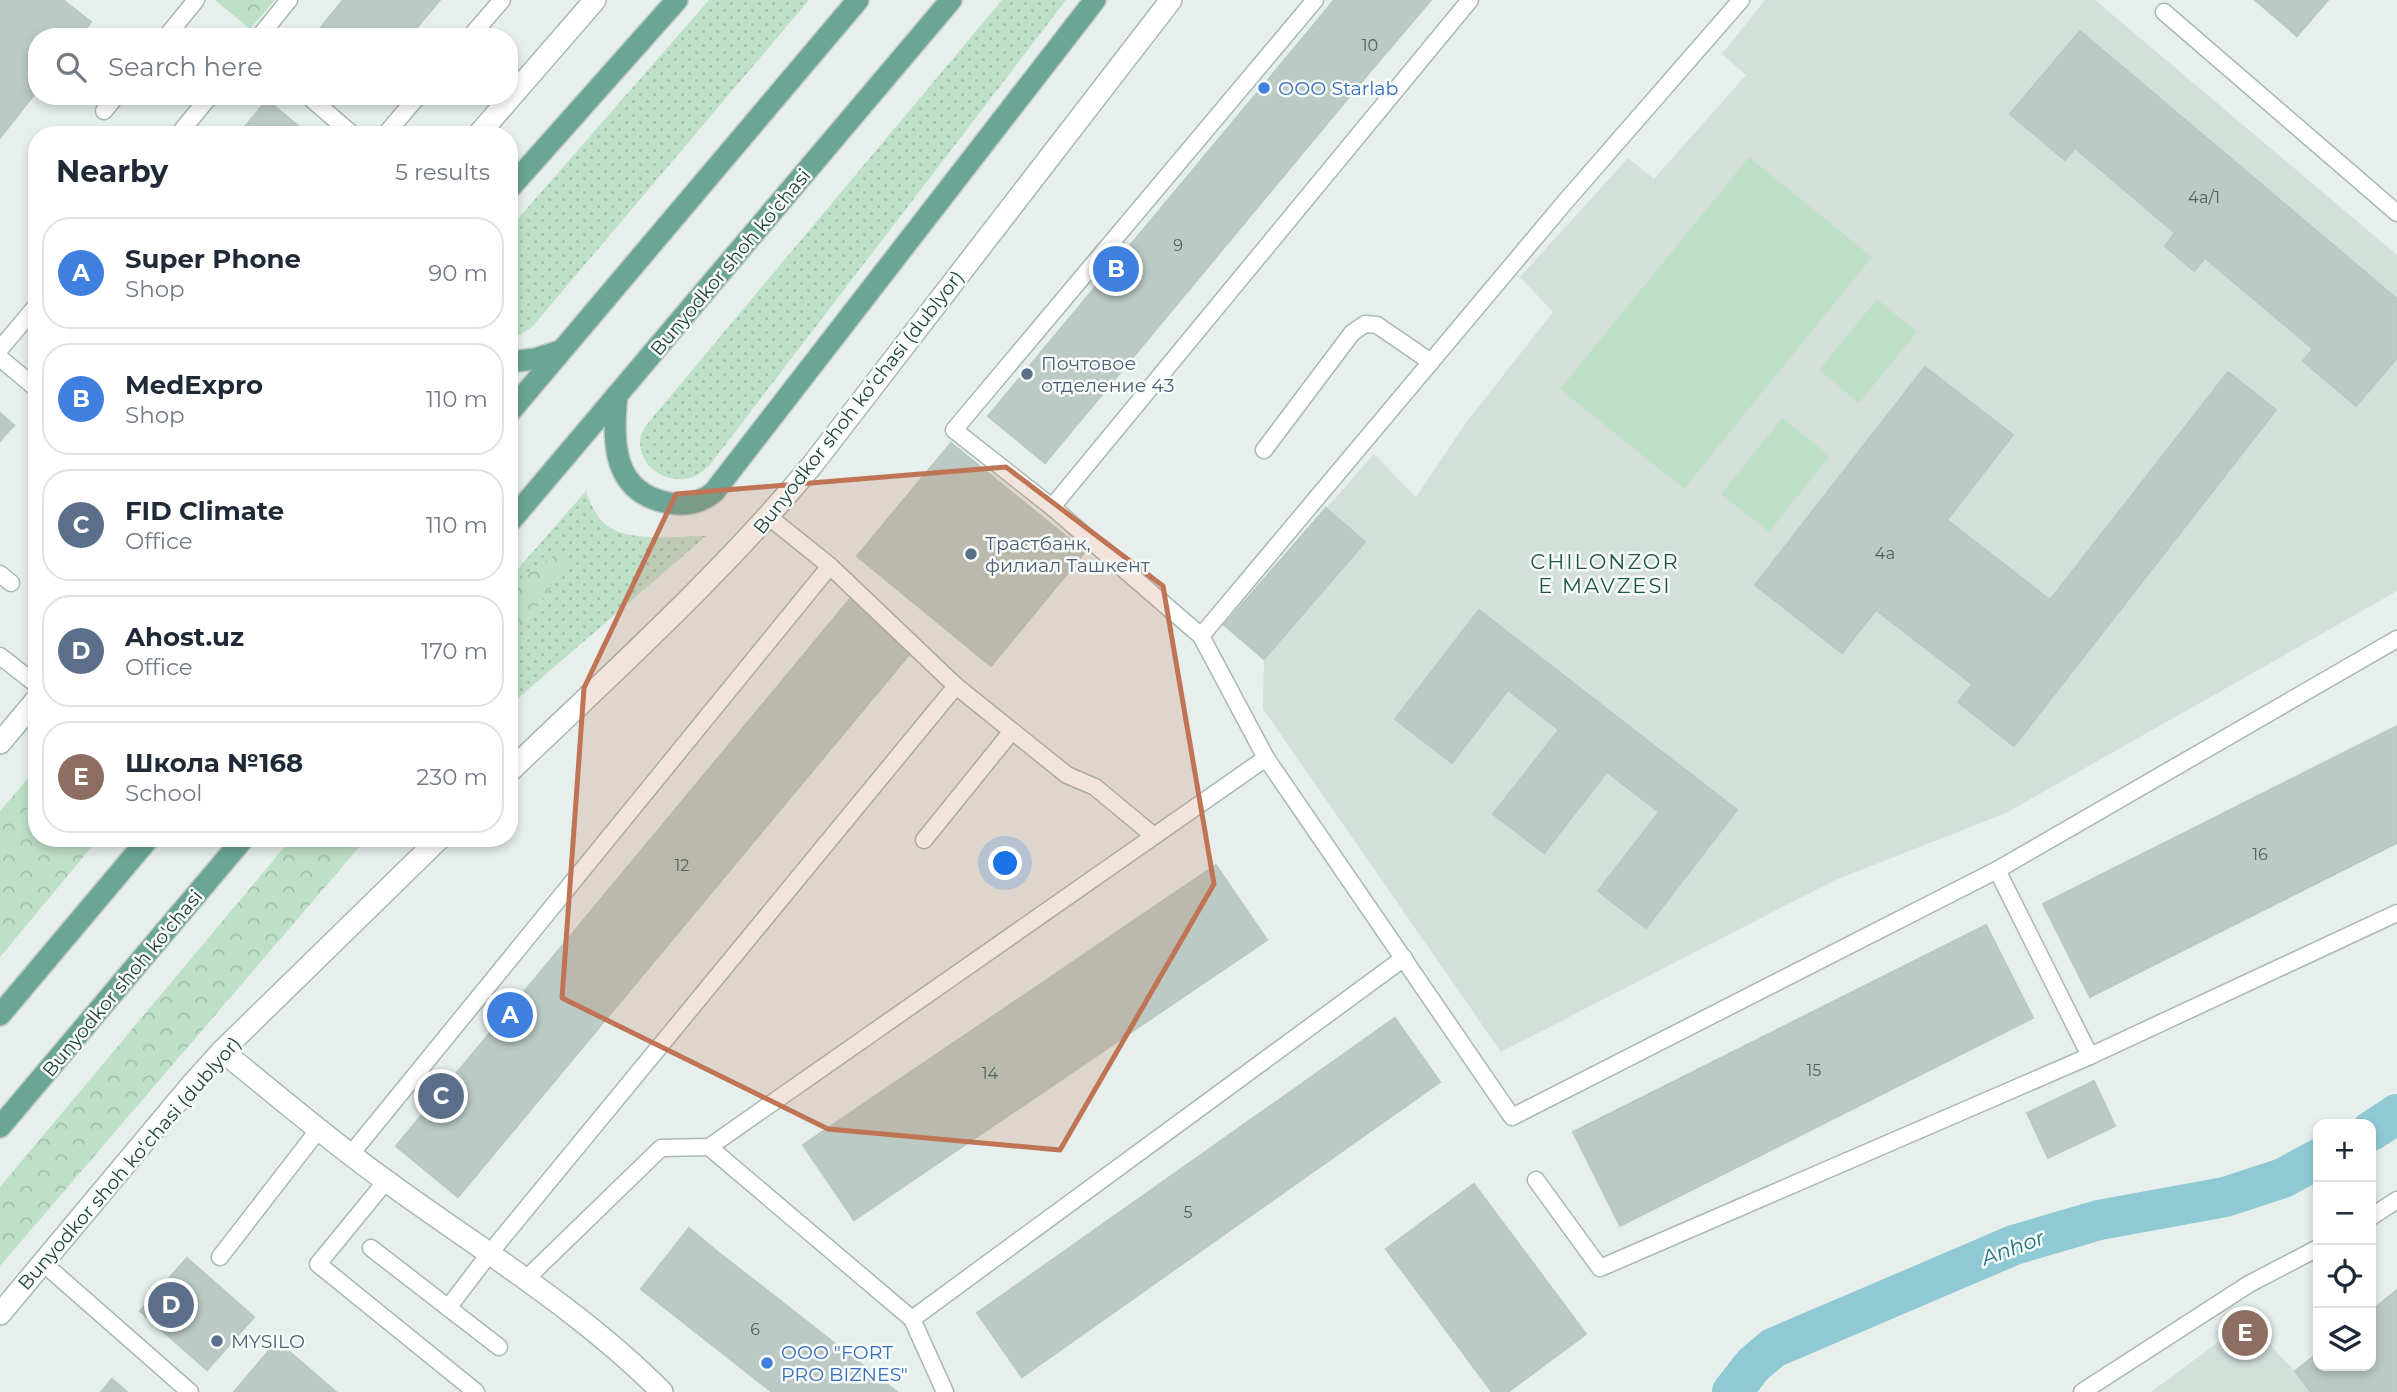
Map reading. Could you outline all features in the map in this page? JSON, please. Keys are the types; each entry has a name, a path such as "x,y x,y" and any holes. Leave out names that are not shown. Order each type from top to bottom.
{"main road":[{"path":"518,179 677,0"},
{"path":"518,402 858,0"},
{"name":"Bunyodkor shoh ko'chasi","path":"518,512 951,0"},
{"path":"617,395 615,446 622,470 638,490 660,501 684,504 705,499 714,492 1095,0"},
{"path":"518,361 562,351"},
{"path":"0,1015 141,847"},
{"name":"Bunyodkor shoh ko'chasi","path":"0,1127 236,847"}],"street":[{"path":"518,89 595,0"},
{"name":"Bunyodkor shoh koʻchasi (dublyor)","path":"518,763 729,561 769,517 822,453 1171,0"},
{"path":"486,126 504,105"},
{"path":"0,743 28,710"},
{"name":"Bunyodkor shoh koʻchasi (dublyor)","path":"0,1314 222,1051 431,847"},
{"path":"222,1051 386,1181 526,1279 635,1365 662,1392"}],"lane":[{"path":"173,28 196,0"},
{"path":"266,28 289,0"},
{"path":"478,28 502,0"},
{"path":"1315,0 954,430 1052,507 1201,636 1266,758 1512,1117 1997,870 2397,639"},
{"path":"1052,507 1470,0"},
{"path":"1201,636 1565,202 1741,0"},
{"path":"2164,12 2396,211"},
{"path":"104,111 109,105"},
{"path":"185,126 203,105"},
{"path":"318,105 343,126"},
{"path":"393,126 410,105"},
{"path":"0,349 28,316"},
{"path":"1264,450 1352,333 1365,324 1377,325 1431,362"},
{"path":"0,358 28,381"},
{"path":"769,517 830,566 956,686 1066,775 1096,787 1154,836"},
{"path":"351,1154 830,566"},
{"path":"0,656 28,678"},
{"path":"448,1308 489,1254 956,686"},
{"path":"924,840 1012,731"},
{"path":"526,1279 661,1148 709,1147 1266,758"},
{"path":"1997,870 2090,1056"},
{"path":"1536,1180 1600,1268 2090,1056 2397,913"},
{"path":"912,1319 1404,958"},
{"path":"220,1257 319,1129"},
{"path":"709,1147 912,1319 945,1392"},
{"path":"386,1181 318,1264 476,1392"},
{"path":"2376,1214 2397,1199"},
{"path":"371,1248 499,1347"},
{"path":"2082,1392 2249,1284 2313,1251"},
{"path":"43,1263 190,1392"}],"highlighted area":[{"path":"1006,467 1163,586 1214,884 1060,1150 828,1129 562,998 584,688 676,494"}],"shaded area":[{"path":"1765,0 2095,0 2397,255 2397,591 2006,813 1833,881 1501,1052 1263,709 1264,659 1224,625 1374,454 1416,497 1465,424 1553,312 1520,277 1628,158 1654,179 1746,75 1722,54"},
{"path":"2397,1290 2397,1392 2151,1392 2247,1321 2295,1371 2313,1357 2313,1371 2376,1371 2376,1307"}],"green space":[{"path":"215,0 275,0 249,28"},
{"path":"709,0 809,0 532,327 520,335 518,219"},
{"path":"1002,0 1066,0 709,466 697,475 685,479 675,479 656,471 648,464 640,446 641,435 646,426"},
{"path":"1749,157 1872,257 1684,489 1560,389"},
{"path":"1877,299 1917,332 1859,403 1819,370"},
{"path":"1782,418 1830,456 1769,532 1721,494"},
{"path":"586,491 599,518 615,531 654,537 706,536 518,698 518,633 570,561 558,552 518,581 518,569"},
{"path":"558,552 567,554 570,561 518,633 518,581"},
{"path":"28,778 28,847 92,847 0,957 0,811"},
{"path":"284,847 359,847 0,1266 0,1187"}],"building":[{"path":"0,0 16,0 0,20"},
{"path":"16,0 63,0 91,22 87,28 28,28 28,102 0,138 0,20"},
{"path":"343,0 440,0 417,28 320,28"},
{"path":"1334,0 1431,0 1374,67 1317,21"},
{"path":"2255,0 2328,0 2297,36"},
{"path":"1317,21 1374,67 1045,463 988,416"},
{"path":"2080,31 2397,299 2397,358 2356,406 2303,361 2313,349 2205,258 2194,271 2165,246 2175,233 2075,148 2065,160 2010,114"},
{"path":"263,105 273,105 298,126 245,126"},
{"path":"1925,367 2013,435 1947,520 2050,600 2228,372 2276,410 2014,746 1958,702 1972,684 1876,610 1842,653 1755,585"},
{"path":"0,413 14,425 0,441"},
{"name":"Трастбанк, филиал Ташкент","path":"951,443 1085,552 991,666 857,556"},
{"path":"1326,508 1365,542 1264,659 1224,625"},
{"path":"850,599 913,650 458,1197 396,1146"},
{"path":"1479,610 1737,810 1646,928 1598,891 1659,812 1607,772 1544,853 1493,814 1559,730 1508,690 1452,763 1395,719"},
{"path":"2397,726 2397,843 2090,997 2043,904"},
{"path":"1216,865 1267,940 854,1220 803,1145"},
{"path":"1986,925 2033,1018 1620,1226 1573,1132"},
{"path":"1395,1018 1440,1082 1022,1377 977,1313"},
{"path":"2094,1081 2115,1126 2048,1158 2027,1113"},
{"path":"1474,1184 1586,1334 1508,1392 1492,1392 1386,1249"},
{"path":"689,1228 897,1392 772,1392 641,1289"},
{"path":"187,1258 254,1317 207,1370 140,1311"},
{"path":"2397,1290 2397,1392 2311,1392 2295,1371 2313,1357 2313,1371 2376,1371 2376,1307"},
{"path":"277,1341 314,1373 336,1392 234,1392"},
{"path":"112,1379 127,1392 101,1392"}],"waterway":[{"name":"Anhor","path":"2376,1128 2397,1114"},
{"name":"Anhor","path":"1732,1392 1753,1365 1773,1348 2014,1245 2099,1220 2225,1197 2283,1178 2313,1162"}],"place":[{"name":"ООО Starlab","path":"1264,88"},
{"name":"MedExpro","path":"1116,269"},
{"name":"Почтовое отделение 43","path":"1027,374"},
{"name":"Трастбанк, филиал Ташкент","path":"971,554"},
{"name":"Super Phone","path":"510,1015"},
{"name":"FID Climate","path":"441,1096"},
{"name":"Ahost.uz","path":"171,1305"},
{"name":"Школа №168","path":"2245,1333"},
{"name":"MYSILO","path":"217,1341"},
{"name":"OOO \"FORT PRO BIZNES\"","path":"767,1363"}],"district":[{"name":"CHILONZOR E MAVZESI","path":"1605,574"}]}
